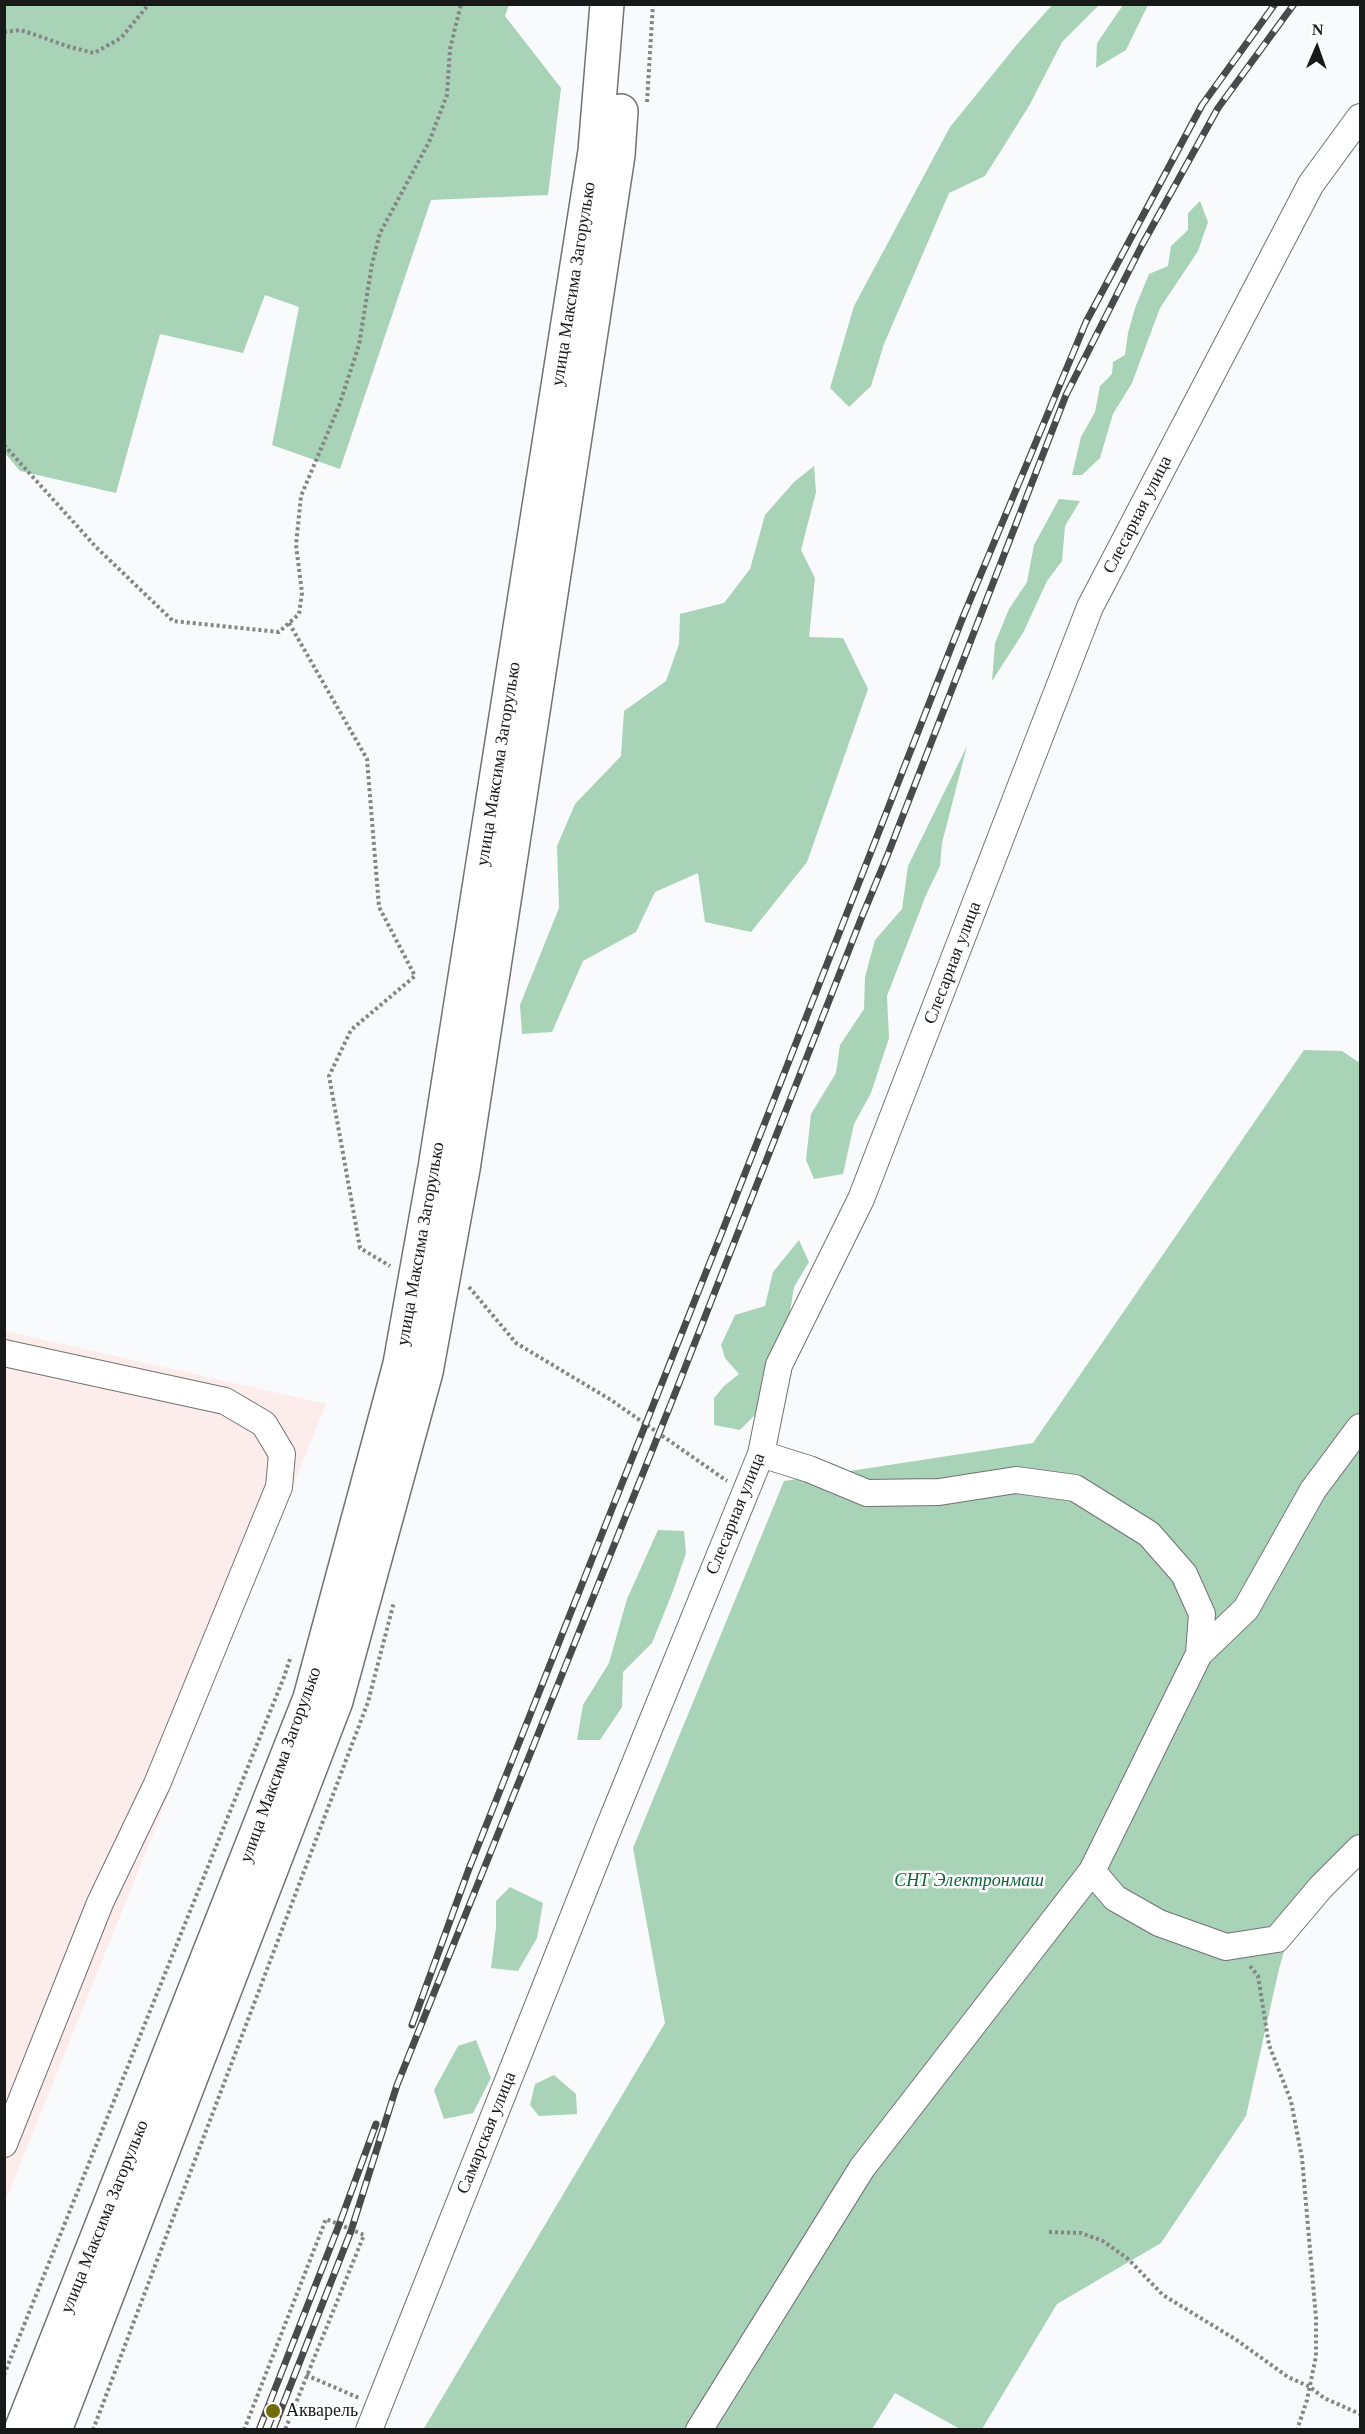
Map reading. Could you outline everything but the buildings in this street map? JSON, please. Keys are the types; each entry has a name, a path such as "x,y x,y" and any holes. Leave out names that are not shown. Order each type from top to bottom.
{"main road":[{"name":"улица Максима Загорулько","path":"21,2430 310,1698 400,1364 437,1156 595,151 607,4"},
{"name":"улица Максима Загорулько","path":"55,2430 336,1701 426,1372 463,1169 618,155 628,4"}],"street":[{"name":"Слесарная улица","path":"605,1837 761,1454 779,1365 861,1199 1090,607 1311,184 1360,117"},
{"path":"4,1353 225,1401 264,1424 282,1454 279,1486 157,1784 100,1903 4,2144"},
{"path":"1198,1654 1246,1609 1313,1490 1360,1427"},
{"path":"699,2430 862,2169 1092,1871 1198,1654 1202,1614 1184,1574 1149,1534 1075,1488 1016,1480 939,1492 867,1494 809,1469 761,1454"},
{"name":"Самарская улица","path":"374,2418 605,1837"},
{"path":"1092,1871 1115,1898 1159,1923 1226,1947 1276,1939 1360,1848"}],"path":[{"path":"4,32 21,30 70,47 94,52 121,38 149,4"},
{"path":"4,445 96,547 173,621 279,632 290,623 299,614 302,593 296,545 301,496 339,406 359,345 372,264 380,233 429,142 447,95 450,49 461,4"},
{"path":"290,623 367,759 379,907 415,976 351,1030 329,1076 360,1248 396,1269"},
{"path":"467,1285 516,1343 611,1400 745,1493"},
{"path":"4,2375 280,1689 291,1655"},
{"path":"1226,1947 1258,1976 1269,2045 1291,2102 1302,2158 1316,2318 1316,2356 1310,2387 1297,2430"},
{"path":"244,2430 326,2219 364,2235 285,2430"},
{"path":"1050,2232 1081,2233 1103,2241 1128,2259 1163,2295 1235,2339 1288,2377 1310,2387 1324,2398 1360,2414"},
{"path":"306,2375 374,2418"}],"shaded area":[{"path":"5,1331 326,1404 5,2202"}],"green space":[{"path":"1053,4 1099,5 1062,42 1029,106 985,176 949,193 884,344 871,386 849,407 830,388 854,306 950,127"},
{"path":"4,5 509,5 505,16 561,88 548,195 431,200 340,469 272,445 299,307 265,295 243,353 160,334 116,493 20,471 4,452"},
{"path":"1123,5 1148,5 1126,50 1096,68 1097,43"},
{"path":"1200,201 1208,222 1198,251 1160,308 1132,383 1113,414 1100,458 1082,475 1072,475 1081,437 1095,412 1100,386 1112,374 1113,362 1125,355 1135,308 1149,274 1168,266 1171,246 1188,230 1188,213"},
{"path":"814,466 816,492 801,550 815,578 809,637 843,638 868,689 807,862 751,932 705,922 698,873 655,892 636,932 583,961 552,1032 522,1034 520,1005 559,908 557,846 575,804 621,756 624,711 666,681 679,644 680,614 724,603 750,569 765,515 794,482"},
{"path":"1059,499 1080,501 1065,526 1062,561 1047,581 1023,633 992,681 995,643 1009,609 1027,582 1034,545"},
{"path":"967,746 942,843 940,866 926,895 887,996 889,1038 871,1093 854,1124 843,1174 814,1179 806,1160 811,1114 836,1073 840,1045 864,1009 865,977 875,940 902,909 908,866"},
{"name":"СНТ Электронмаш","path":"1304,1050 1342,1051 1360,1063 1360,1839 1300,1895 1279,1969 1246,2116 1161,2243 1057,2304 982,2429 960,2429 895,2393 872,2429 423,2430 665,2023 633,1848 784,1481 1033,1443"},
{"path":"799,1240 809,1262 794,1287 789,1318 758,1412 740,1430 714,1425 714,1398 739,1374 725,1358 721,1345 735,1315 765,1306 773,1272"},
{"path":"658,1530 684,1531 686,1553 673,1591 652,1643 623,1672 622,1707 600,1740 577,1740 583,1705 609,1663 627,1599"},
{"path":"510,1887 543,1903 537,1938 518,1971 491,1968 496,1928 496,1901"},
{"path":"476,2040 491,2078 473,2113 444,2119 434,2090 458,2046"},
{"path":"554,2075 576,2094 577,2114 539,2116 530,2105 535,2084"}],"railway":[{"path":"412,2025 470,1866 963,617 1086,322 1202,105 1275,4"},
{"path":"273,2430 351,2231 397,2085 672,1401 1066,395 1142,245 1218,108 1294,4"},
{"path":"259,2430 376,2124"}],"place":[{"name":"Акварель","path":"273,2411"}]}
